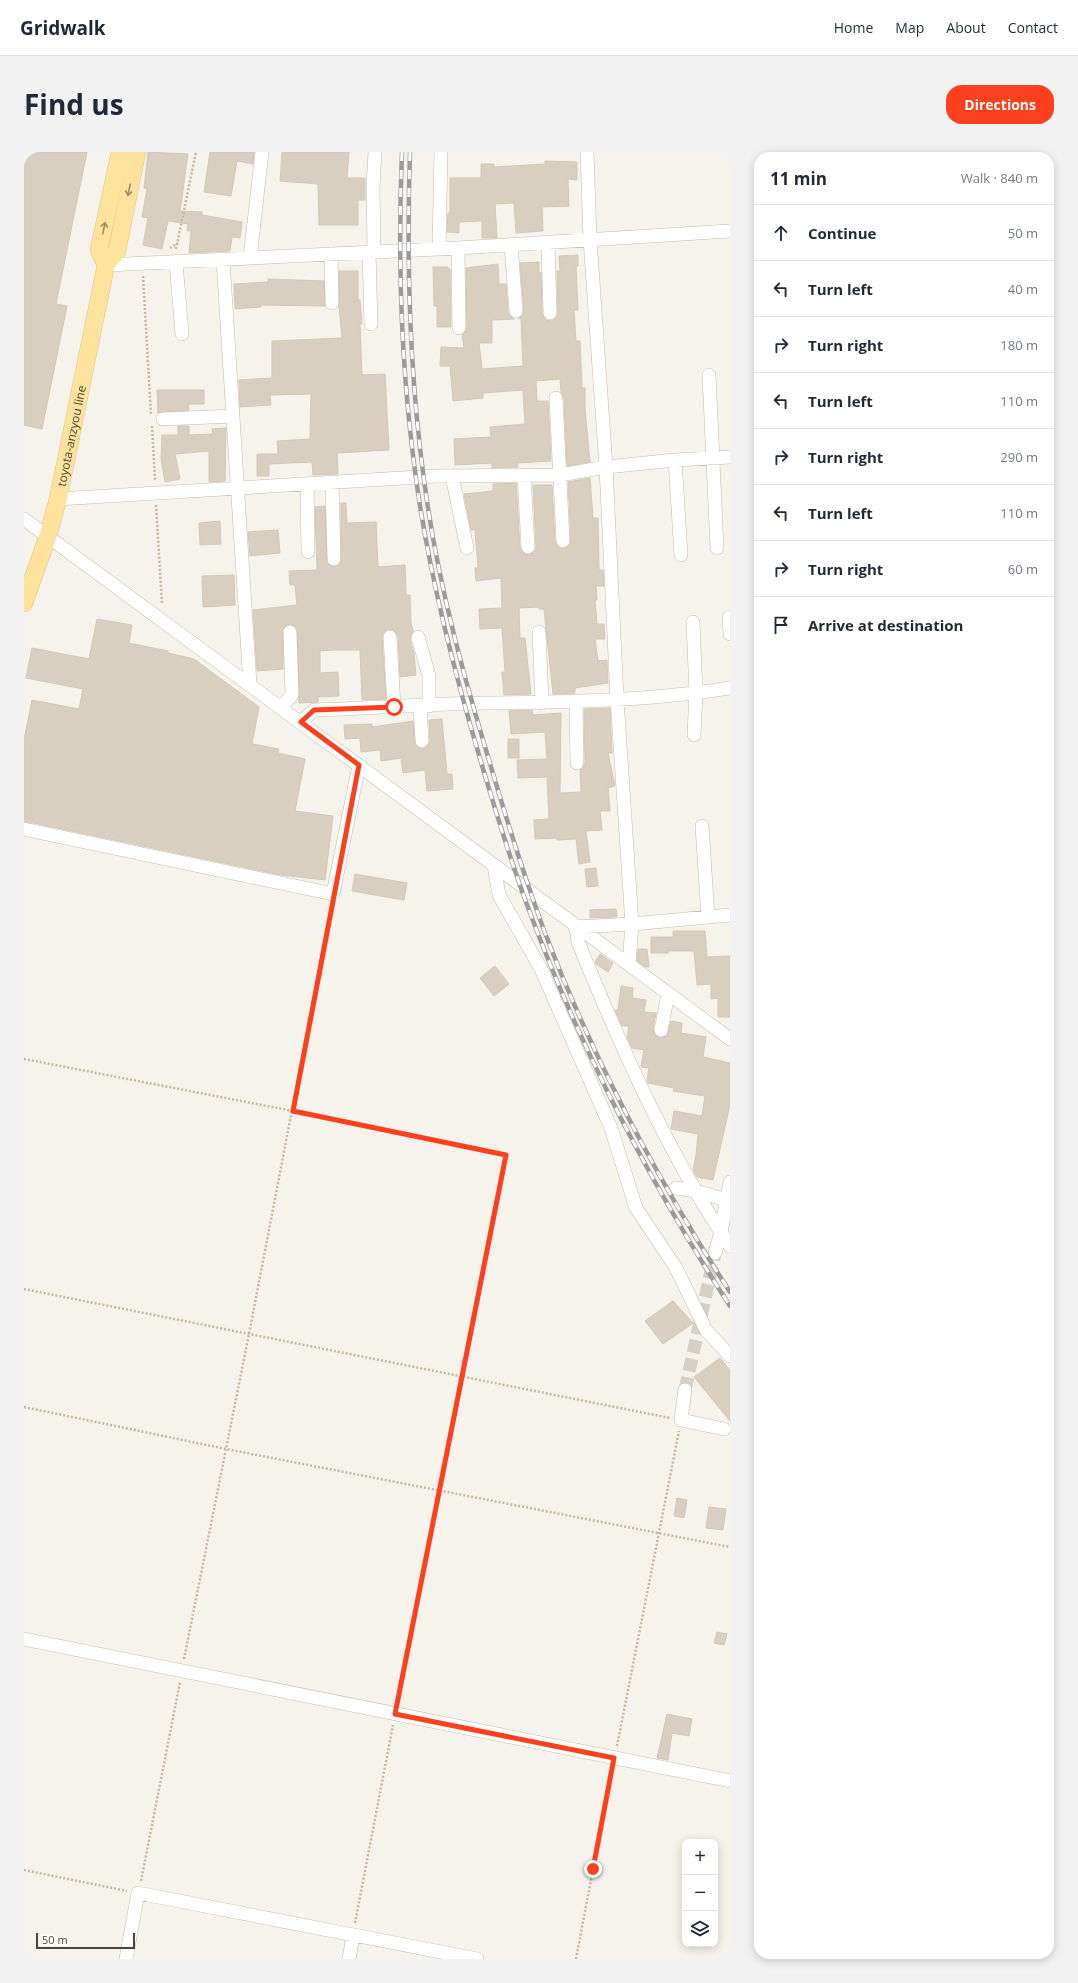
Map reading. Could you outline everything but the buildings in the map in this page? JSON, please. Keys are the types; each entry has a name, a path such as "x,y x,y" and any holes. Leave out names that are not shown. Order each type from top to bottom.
{"main road":[{"path":"106,265 99,250 120,152"},
{"name":"toyota-anzyou line","path":"24,603 48,536 58,499 106,265 116,251 137,152"}],"street":[{"path":"250,258 262,152"},
{"path":"371,324 371,252 375,152"},
{"path":"440,248 441,152"},
{"path":"587,152 590,238 606,467 617,699 616,756 632,924 629,964"},
{"path":"106,265 175,263 458,248 548,243 590,238 730,231"},
{"path":"548,243 550,313"},
{"path":"511,245 516,310"},
{"path":"458,248 459,328"},
{"path":"331,254 332,303"},
{"path":"223,260 250,684"},
{"path":"175,263 182,334"},
{"path":"709,375 717,548"},
{"path":"556,398 562,541"},
{"path":"163,419 233,416"},
{"path":"58,499 452,476 560,476 606,467 675,460 730,458"},
{"path":"675,460 681,555"},
{"path":"452,476 467,548"},
{"path":"524,476 528,547"},
{"path":"332,483 334,559"},
{"path":"307,484 308,552"},
{"path":"24,518 576,927 629,964 668,994 724,1031 730,1039"},
{"path":"729,617 730,634"},
{"path":"693,622 696,693 694,735"},
{"path":"281,707 292,695 290,632"},
{"path":"539,632 542,703"},
{"path":"390,637 394,707"},
{"path":"418,637 429,676 422,741"},
{"path":"301,722 314,710 542,703 696,693 730,688"},
{"path":"576,701 577,763"},
{"path":"24,829 333,894 359,765"},
{"path":"702,826 708,917"},
{"path":"494,865 499,895 541,969 611,1128 636,1208 676,1268 706,1330 730,1356"},
{"path":"576,927 632,924 730,915"},
{"path":"576,927 578,942 614,1029 666,1138 696,1191 730,1246"},
{"path":"661,1030 668,994"},
{"path":"715,1253 728,1201 730,1182"},
{"path":"676,1188 696,1191 728,1201"},
{"path":"685,1390 681,1420 724,1429"},
{"path":"24,1638 730,1781"},
{"path":"126,1959 138,1893 353,1935 422,1954 477,1959"},
{"path":"348,1959 353,1935"}],"path":[{"path":"175,263 196,152"},
{"path":"24,1870 138,1893 293,1111 333,894"},
{"path":"24,1059 293,1111 506,1155 395,1714 353,1935"},
{"path":"24,1289 681,1420 576,1959"},
{"path":"24,1407 226,1449 730,1547"}],"tunnel":[{"path":"685,1390 715,1253"}],"railway":[{"path":"402,152 400,241 402,330 409,418 420,506 432,571 454,667 508,850 546,955 568,1007 592,1059 643,1160 671,1210 730,1306"},
{"path":"410,152 409,286 413,375 417,420 433,540 446,603 471,698 502,803 530,890 545,933 584,1026 605,1072 652,1162 677,1206 730,1292"}],"route":[{"path":"394,707 314,710 301,722 359,765 333,894 293,1111 506,1155 395,1714 614,1758 593,1869"}]}
